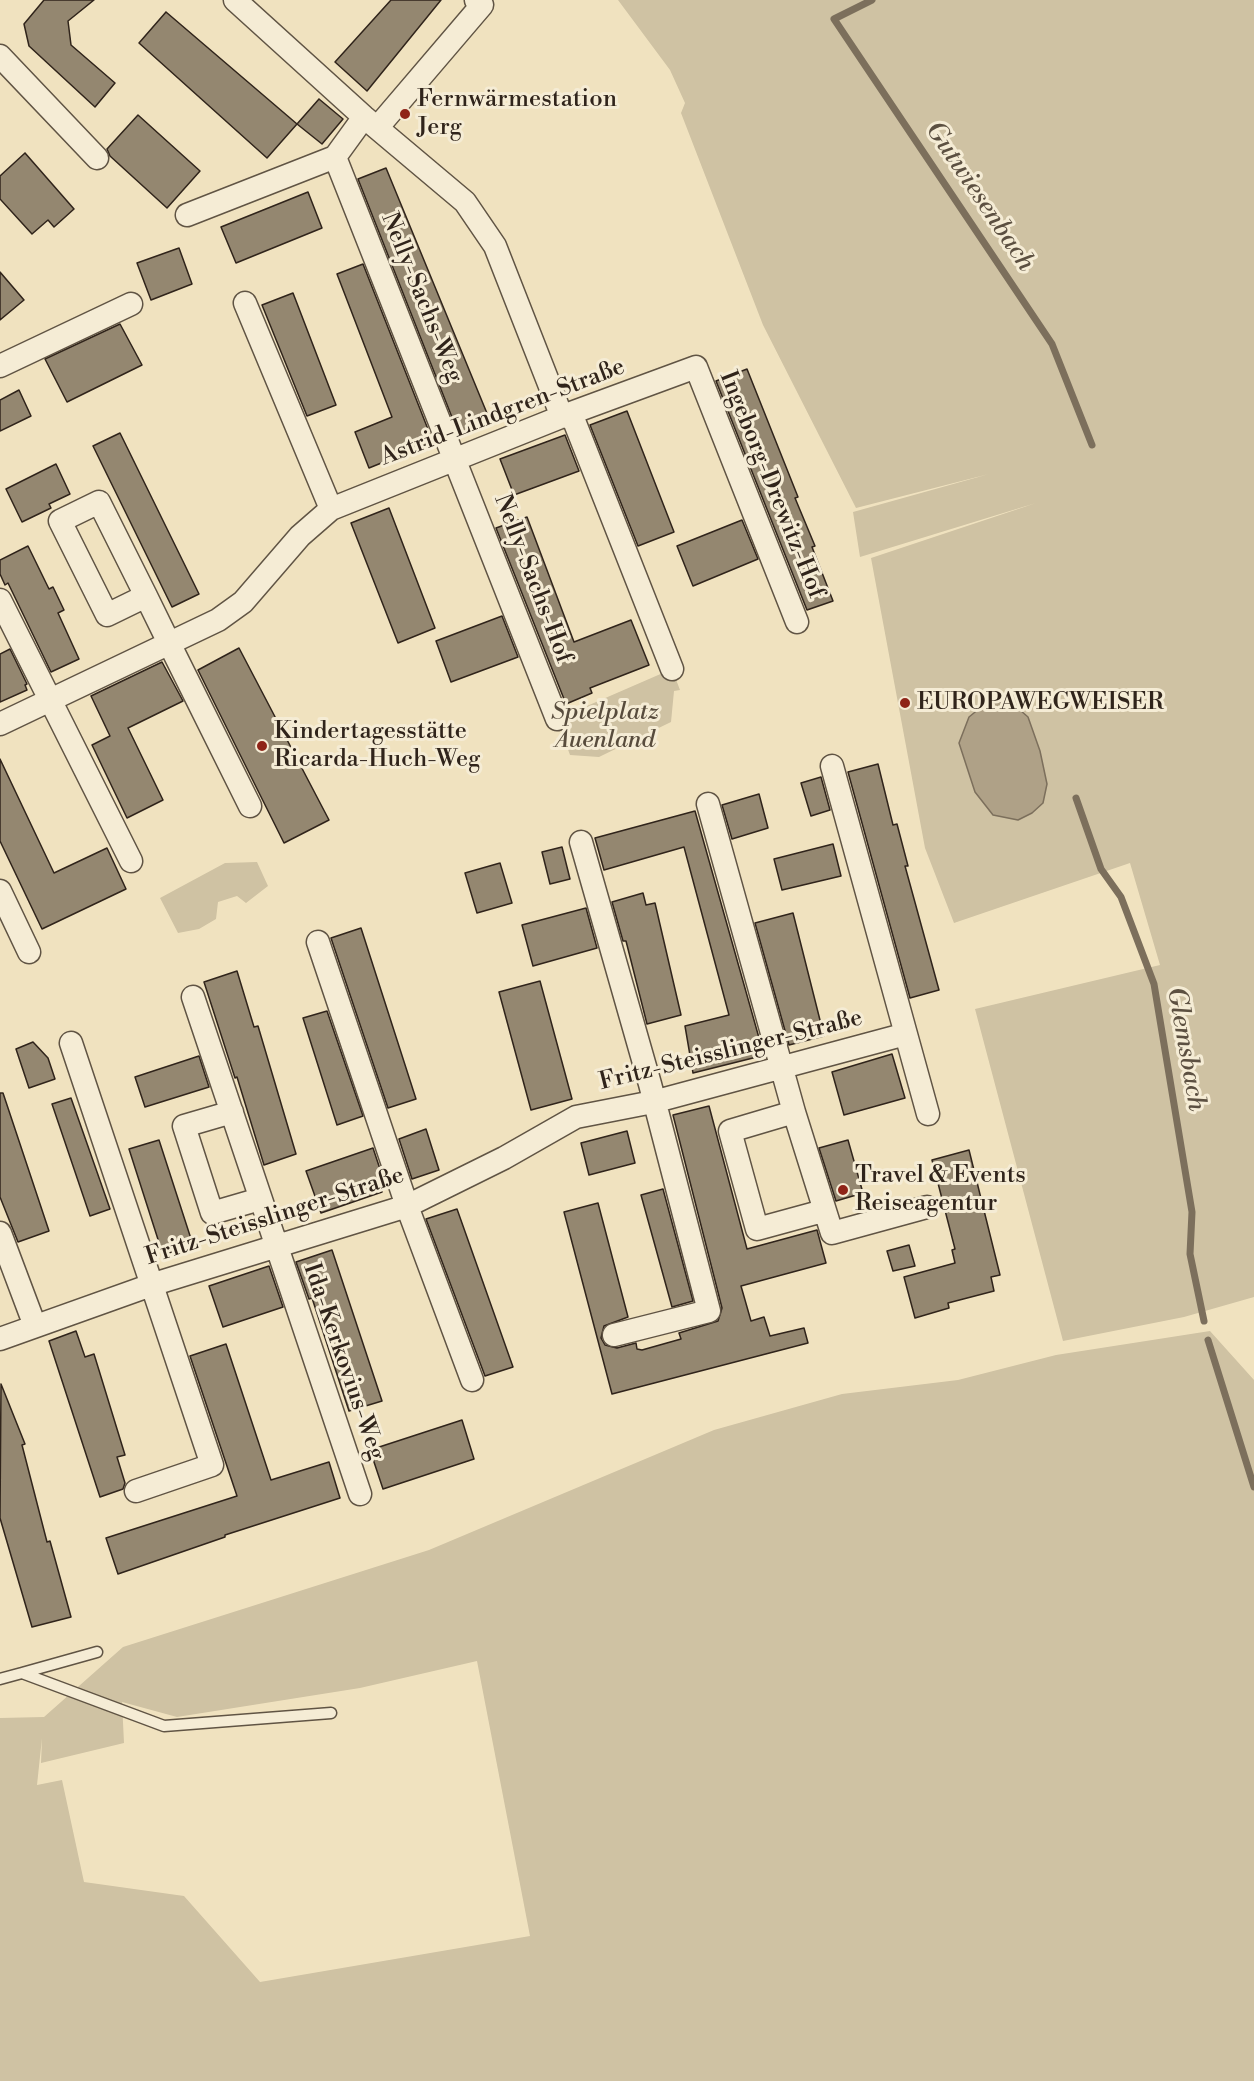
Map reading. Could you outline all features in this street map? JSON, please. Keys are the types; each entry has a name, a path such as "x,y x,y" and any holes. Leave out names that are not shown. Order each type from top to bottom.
{"street":[{"path":"235,0 371,123 465,202 495,246 672,669"},
{"path":"187,215 335,157 371,123 482,5 476,0"},
{"path":"0,56 97,158"},
{"name":"Nelly-Sachs-Weg","path":"335,157 456,460"},
{"path":"245,303 331,510"},
{"path":"0,366 131,304"},
{"name":"Astrid-Lindgren-Straße","path":"0,724 218,620 243,602 300,536 331,510 566,415 696,367"},
{"name":"Ingeborg-Drewitz-Hof","path":"696,367 796,622"},
{"name":"Nelly-Sachs-Hof","path":"456,460 556,719"},
{"path":"146,596 107,615 60,521 99,502 146,596 250,806"},
{"path":"0,600 131,861"},
{"path":"832,766 928,1114"},
{"path":"708,804 794,1112 823,1211 832,1233 927,1207"},
{"path":"581,842 709,1311 614,1335"},
{"path":"0,891 29,952"},
{"path":"318,942 407,1206 472,1380"},
{"name":"Ida-Kerkovius-Weg","path":"193,997 360,1494"},
{"name":"Fritz-Steisslinger-Straße","path":"0,1339 154,1284 407,1206 504,1158 576,1117 653,1102 906,1034"},
{"path":"71,1043 154,1284 212,1465 136,1491"},
{"path":"232,1112 184,1126 187,1137 212,1212 260,1199"},
{"path":"794,1112 730,1131 757,1230 823,1211"},
{"path":"0,1233 35,1326"}],"lane":[{"path":"0,1679 97,1652"},
{"path":"22,1673 164,1726 331,1713"}],"green space":[{"path":"618,0 1254,0 1254,1297 1184,1317 1063,1341 975,1009 1160,965 1130,863 954,923 925,848 871,558 1036,503 860,557 853,512 989,474 856,508 763,325 681,113 685,103 670,70"},
{"name":"Spielplatz Auenland","path":"672,669 680,690 674,691 671,722 599,757 570,755 557,719"},
{"path":"257,862 268,886 246,903 237,896 218,902 216,919 199,929 178,933 160,898 225,863"},
{"path":"1210,1331 1254,1380 1254,2081 0,2081 0,1718 44,1717 123,1647 429,1550 714,1430 842,1394 958,1380 1056,1355","holes":["477,1661 530,1936 260,1982 184,1896 84,1882 62,1780 37,1785 42,1738 41,1763 124,1743 122,1702 177,1717 360,1688"]}],"shaded area":[{"path":"998,702 1012,703 1028,717 1040,751 1047,784 1043,803 1032,813 1018,820 993,815 975,792 959,743 969,717 980,708"}],"building":[{"path":"44,0 94,0 68,21 71,45 115,83 95,107 29,46 24,24"},
{"path":"391,0 441,0 367,91 335,62"},
{"path":"166,12 297,124 267,158 139,43"},
{"path":"319,99 343,119 322,144 297,124"},
{"path":"138,115 200,171 167,208 110,156 107,149"},
{"path":"25,153 74,209 54,227 48,220 32,234 0,199 0,176"},
{"path":"386,168 491,423 459,435 358,179"},
{"path":"308,192 322,228 236,263 221,227"},
{"path":"179,248 192,284 151,300 137,263"},
{"path":"363,264 433,442 369,468 355,432 392,417 337,274"},
{"path":"0,272 24,300 0,320"},
{"path":"293,293 336,405 307,416 262,305"},
{"path":"120,324 142,365 67,402 45,359"},
{"path":"747,369 798,497 795,498 815,546 812,547 833,601 807,610 716,381"},
{"path":"19,390 31,416 0,431 0,400"},
{"path":"627,411 674,532 638,546 590,425"},
{"path":"120,433 199,594 172,607 93,446"},
{"path":"565,435 579,471 514,495 500,459"},
{"path":"56,464 70,494 49,504 51,508 22,522 6,489"},
{"path":"389,508 435,628 398,643 351,523"},
{"path":"527,517 574,642 631,620 649,665 590,688 592,693 566,704 496,528"},
{"path":"742,520 758,559 693,586 677,546"},
{"path":"28,546 49,589 53,587 64,610 58,613 79,659 51,672 8,583 5,585 0,574 0,560"},
{"path":"502,616 518,657 451,682 436,641"},
{"name":"Kindertagesstätte Ricarda-Huch-Weg","path":"239,648 329,820 284,843 198,670"},
{"path":"10,649 27,684 25,685 27,690 0,702 0,654"},
{"path":"162,662 183,701 128,728 163,800 127,818 92,745 110,736 91,696"},
{"path":"0,759 54,873 107,848 126,889 42,929 0,841"},
{"path":"878,764 893,825 897,824 908,866 905,866 939,990 910,998 848,772"},
{"path":"821,777 830,810 811,816 801,783"},
{"path":"759,794 768,828 732,839 722,805"},
{"path":"695,811 763,1052 760,1052 761,1056 693,1073 685,1026 729,1015 684,847 604,870 595,838"},
{"path":"833,844 841,876 782,890 774,859"},
{"path":"562,847 570,879 550,884 542,852"},
{"path":"500,863 512,903 477,913 465,873"},
{"path":"643,893 646,905 655,903 681,1015 647,1024 626,941 623,941 612,902"},
{"path":"586,908 597,948 533,966 522,925"},
{"path":"793,913 824,1036 789,1045 755,923"},
{"path":"361,928 416,1099 388,1108 331,938"},
{"path":"237,971 254,1027 258,1026 296,1154 264,1165 204,982"},
{"path":"540,981 572,1099 531,1110 499,992"},
{"path":"327,1011 363,1116 337,1125 303,1018"},
{"path":"33,1042 48,1058 55,1079 29,1088 16,1049"},
{"path":"892,1054 905,1098 844,1115 832,1072"},
{"path":"199,1056 209,1087 145,1107 135,1077"},
{"path":"0,1093 3,1093 49,1231 18,1242 0,1197"},
{"path":"71,1098 110,1209 90,1216 52,1104"},
{"path":"709,1106 747,1249 817,1230 826,1263 741,1286 751,1321 764,1317 770,1336 804,1328 808,1343 612,1394 564,1212 598,1203 628,1317 604,1326 601,1338 605,1345 617,1348 636,1343 637,1349 642,1350 681,1339 679,1333 718,1321 722,1308 673,1115"},
{"path":"426,1129 439,1170 412,1179 399,1139"},
{"path":"627,1131 635,1163 589,1175 581,1143"},
{"path":"159,1140 193,1245 163,1255 129,1149"},
{"path":"848,1140 863,1193 836,1201 819,1148"},
{"path":"373,1148 386,1187 381,1189 382,1192 321,1213 306,1171"},
{"path":"969,1150 1000,1275 991,1277 994,1291 948,1303 949,1308 915,1318 904,1277 955,1263 952,1250 955,1249 932,1160"},
{"path":"663,1189 693,1301 672,1307 641,1195"},
{"path":"457,1209 513,1367 485,1376 426,1219"},
{"path":"909,1245 915,1266 893,1271 887,1251"},
{"path":"332,1250 382,1401 349,1411 312,1298 309,1299 296,1262"},
{"path":"269,1266 283,1307 223,1327 209,1286"},
{"path":"76,1331 85,1357 94,1354 125,1455 117,1457 125,1483 123,1489 100,1497 49,1341"},
{"path":"226,1344 271,1480 329,1462 340,1498 225,1535 225,1537 118,1574 106,1538 237,1496 190,1356"},
{"path":"1,1384 25,1444 22,1445 47,1542 50,1541 71,1617 32,1627 0,1518"},
{"path":"462,1420 474,1459 383,1489 370,1450"}],"waterway":[{"name":"Gutwiesenbach","path":"872,0 834,19 1052,344 1092,445"},
{"name":"Glemsbach","path":"1076,798 1101,869 1121,897 1154,984 1192,1212 1190,1254 1204,1321"},
{"name":"Glemsbach","path":"1208,1340 1254,1487"}],"place":[{"name":"Fernwärmestation Jerg","path":"405,114"},
{"name":"EUROPAWEGWEISER","path":"905,703"},
{"name":"Kindertagesstätte Ricarda-Huch-Weg","path":"262,746"},
{"name":"Travel & Events Reiseagentur","path":"843,1190"}]}
